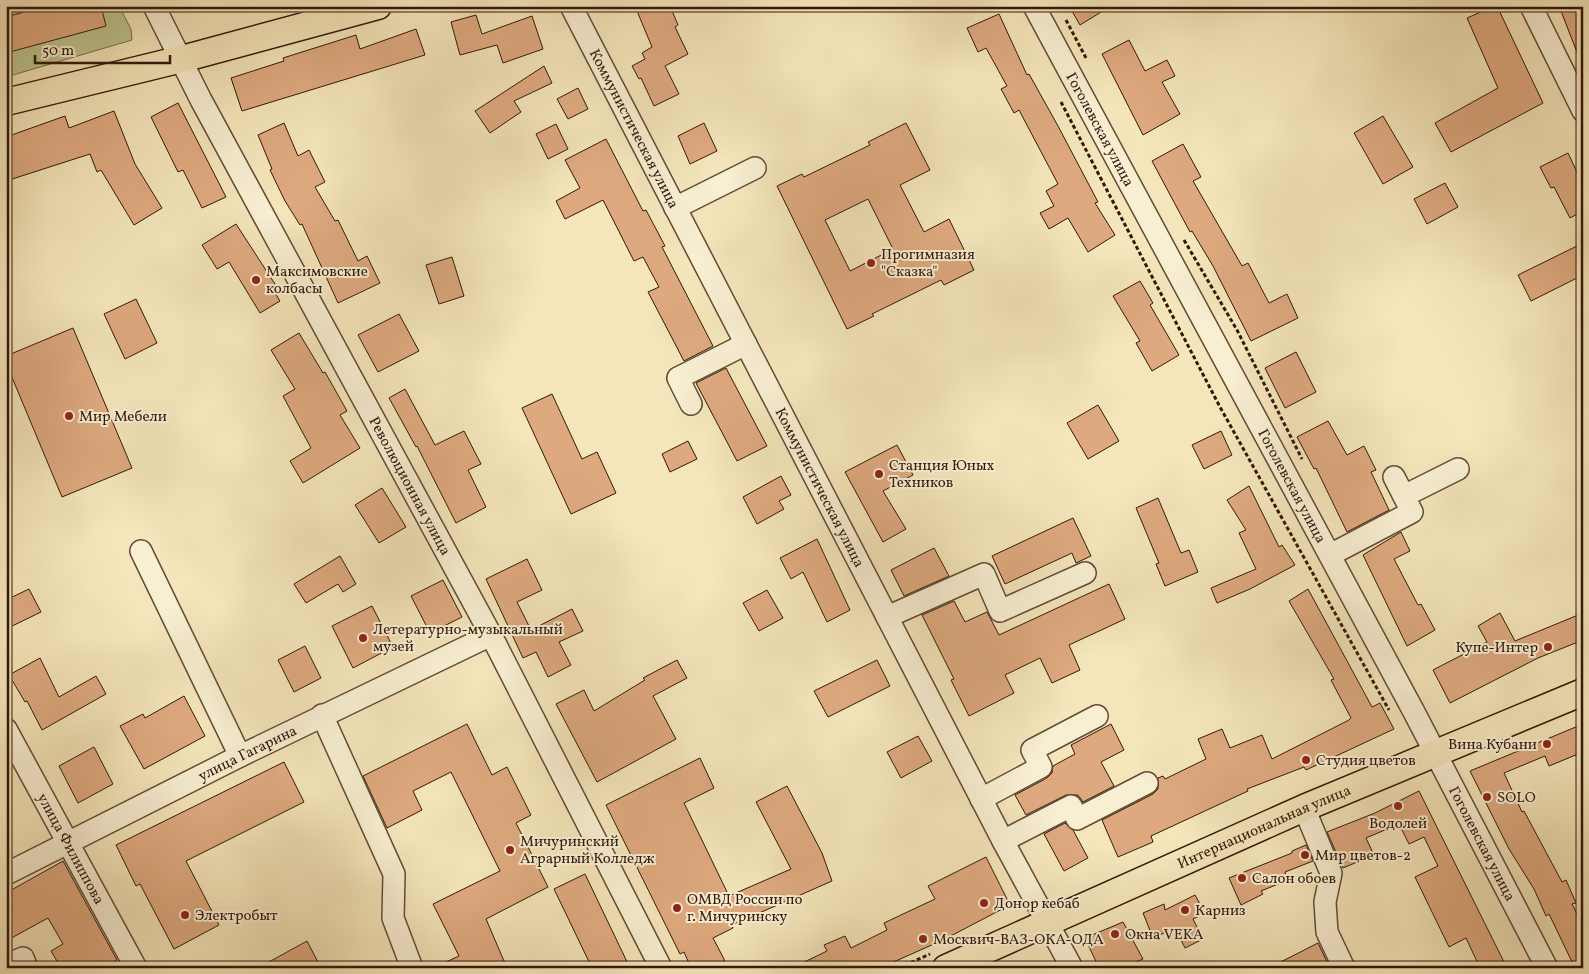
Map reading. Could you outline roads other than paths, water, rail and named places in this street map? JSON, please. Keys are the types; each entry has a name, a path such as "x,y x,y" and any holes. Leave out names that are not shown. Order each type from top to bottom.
{"main road":[{"path":"6,102 182,59 378,6"},
{"name":"Интернациональная улица","path":"946,968 1304,808 1583,692"}],"street":[{"name":"Революционная улица","path":"154,6 206,108 492,635 661,968"},
{"name":"Коммунистическая улица","path":"571,6 1003,841 1072,968"},
{"name":"Гоголевская улица","path":"1034,6 1414,712 1547,968"},
{"path":"1531,6 1583,112"},
{"path":"676,208 755,168"},
{"path":"691,404 678,378 746,344"},
{"path":"1404,496 1458,469"},
{"path":"1330,555 1412,512 1394,476"},
{"path":"141,551 240,756"},
{"path":"887,618 984,574 1000,611 1085,573"},
{"name":"улица Гагарина","path":"6,874 69,844 322,715 492,635"},
{"path":"322,715 394,874 393,918 412,968"},
{"path":"981,798 1041,767 1032,750 1097,716"},
{"name":"улица Филиппова","path":"6,729 136,968"},
{"path":"1003,841 1071,806 1077,819 1147,783"},
{"path":"1304,808 1331,873 1325,902 1327,932 1344,968"},
{"path":"6,965 23,958 27,968"}],"place":[{"name":"Прогимназия \"Сказка\"","path":"871,263"},
{"name":"Максимовские колбасы","path":"256,280"},
{"name":"Мир Мебели","path":"69,416"},
{"name":"Станция Юных Техников","path":"879,474"},
{"name":"Летературно-музыкальный музей","path":"363,638"},
{"name":"Купе-Интер","path":"1548,647"},
{"name":"Вина Кубани","path":"1547,744"},
{"name":"Студия цветов","path":"1306,760"},
{"name":"SOLO","path":"1487,797"},
{"name":"Водолей","path":"1398,806"},
{"name":"Мичуринский Аграрный Колледж","path":"510,850"},
{"name":"Мир цветов-2","path":"1305,855"},
{"name":"Салон обоев","path":"1242,878"},
{"name":"Донор кебаб","path":"984,903"},
{"name":"ОМВД России по г. Мичуринску","path":"677,908"},
{"name":"Карниз","path":"1185,910"},
{"name":"Электробыт","path":"185,915"},
{"name":"Окна VEKA","path":"1115,934"},
{"name":"Москвич-ВАЗ-ОКА-ОДА","path":"923,939"}]}
